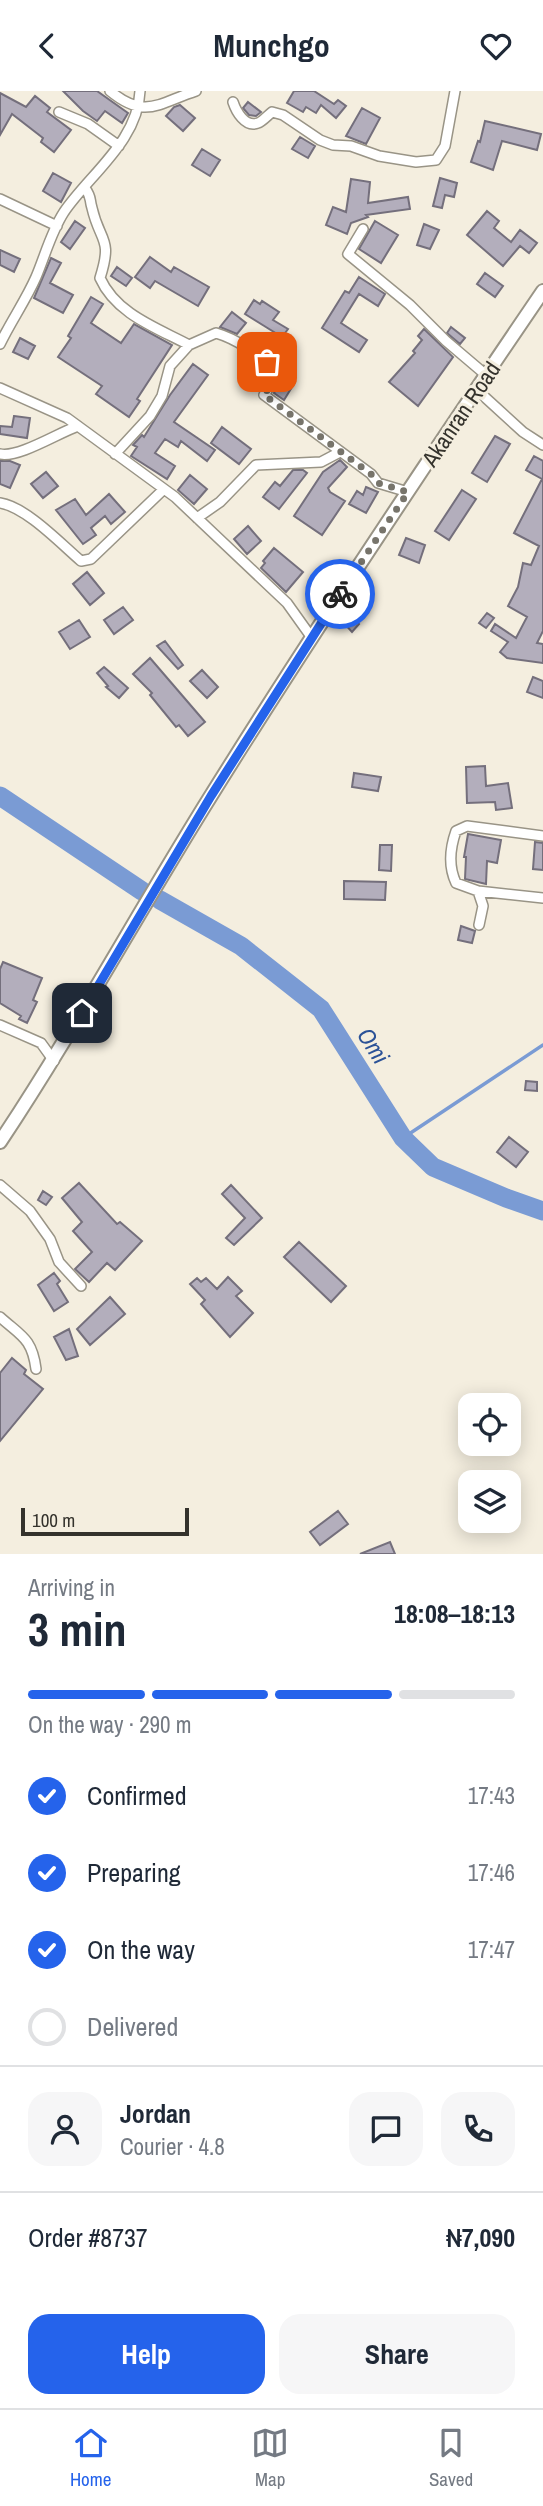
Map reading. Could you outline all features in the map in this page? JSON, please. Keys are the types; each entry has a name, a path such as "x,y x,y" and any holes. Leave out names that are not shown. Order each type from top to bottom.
{"main road":[{"name":"Akanran Road","path":"0,1142 54,1061 211,796 312,638 543,291"}],"street":[{"path":"110,91 122,101 139,108 156,106 197,91"},
{"path":"0,344 36,279 64,213 119,146 139,108 140,91"},
{"path":"233,102 237,113 253,124 259,123 272,112 282,115 320,140 333,145 351,146 379,156 416,162 436,160 445,146 455,91"},
{"path":"59,112 88,124 119,146"},
{"path":"85,188 92,197 91,207 106,243 107,257 100,278 105,289 139,320 189,345"},
{"path":"0,199 57,226"},
{"path":"363,229 348,254 410,305 486,375"},
{"path":"115,454 149,416 162,396 170,366 189,345 216,333 227,336 254,352 279,372 264,395 371,474 378,483 408,492"},
{"path":"0,388 67,418 164,489 287,603 312,638"},
{"path":"477,390 523,432 543,445"},
{"path":"0,454 8,456 19,453 78,426"},
{"path":"197,518 220,502 256,465 321,462 340,452"},
{"path":"0,503 10,504 21,511 81,561 90,559 164,489"},
{"path":"543,836 467,826 456,831 450,847 452,876 456,883 478,891 543,898"},
{"path":"478,891 483,906 479,925"},
{"path":"0,1025 41,1043 54,1061"},
{"path":"0,1185 30,1211 50,1240 59,1262 81,1286"},
{"path":"0,1317 28,1341 36,1369"}],"building":[{"path":"63,91 97,91 128,113 122,123 105,111 97,121"},
{"path":"294,91 314,91 334,104 338,100 346,106 336,118 321,105 316,113 306,107 303,112 287,103"},
{"path":"0,93 26,107 35,96 50,108 47,112 71,130 54,152 41,142 43,138 12,114 0,135"},
{"path":"248,102 261,112 256,116 249,115 243,108"},
{"path":"180,105 195,118 183,131 166,116 174,107"},
{"path":"362,108 380,118 366,144 346,136"},
{"path":"485,121 541,134 537,150 502,141 493,170 471,162"},
{"path":"300,137 315,146 308,158 292,149"},
{"path":"202,149 220,160 210,176 192,165"},
{"path":"53,173 71,183 61,202 43,191"},
{"path":"440,178 457,183 454,197 445,195 442,208 433,206"},
{"path":"351,179 370,182 368,203 408,197 410,209 366,215 368,217 351,223 347,234 326,225 333,207 346,212"},
{"path":"487,211 499,221 494,228 511,242 520,230 537,243 529,253 520,246 503,266 467,235"},
{"path":"75,221 85,228 70,249 61,242"},
{"path":"375,221 398,235 381,263 359,249"},
{"path":"424,224 439,230 430,249 417,245"},
{"path":"0,250 20,259 14,272 0,265"},
{"path":"150,257 171,272 174,267 209,287 198,306 155,281 150,288 135,277"},
{"path":"51,258 61,263 50,283 73,295 63,313 34,298"},
{"path":"117,267 132,278 126,286 111,276"},
{"path":"485,273 503,286 495,297 477,284"},
{"path":"359,277 385,294 378,306 359,294 341,323 367,340 359,352 322,328 345,291 349,293"},
{"path":"91,297 103,304 91,323 121,343 134,324 172,345 137,399 140,401 129,417 96,394 102,386 58,357 71,338 68,336"},
{"path":"254,300 260,304 262,301 279,312 273,320 288,329 282,337 245,314"},
{"path":"232,312 246,323 237,334 220,327"},
{"path":"451,327 465,338 460,344 447,333"},
{"path":"424,329 453,357 418,406 389,382 415,353 413,351 422,340 418,336"},
{"path":"20,338 35,346 28,359 13,352"},
{"path":"193,364 208,375 174,422 215,450 207,461 181,441 178,447 165,439 155,453 175,466 167,479 131,456 137,447 133,445 142,435 144,437"},
{"path":"285,376 295,382 284,400 274,393"},
{"path":"14,416 30,418 27,438 0,434 0,426 12,427"},
{"path":"222,427 251,449 239,464 211,443"},
{"path":"495,436 510,444 487,482 472,473"},
{"path":"534,456 543,461 543,631 537,643 543,644 543,663 507,658 500,652 508,642 491,631 495,624 516,638 527,617 508,606 518,587 523,563 531,565 539,546 514,533 542,479 526,470"},
{"path":"340,460 347,467 328,488 345,501 322,535 294,516 323,472"},
{"path":"0,461 20,465 10,488 0,484"},
{"path":"293,470 307,473 279,509 263,497 275,482 280,486"},
{"path":"46,472 58,486 43,498 31,484"},
{"path":"190,475 207,489 194,504 178,490"},
{"path":"366,487 378,492 366,513 349,504 357,491 363,495"},
{"path":"462,490 476,499 449,540 435,531"},
{"path":"109,494 125,512 111,524 105,516 91,528 96,535 83,544 56,510 75,499 86,515"},
{"path":"248,526 261,541 247,554 234,539"},
{"path":"406,538 425,545 419,563 399,555"},
{"path":"274,548 303,572 286,592 261,568 265,563 263,561"},
{"path":"87,572 104,593 90,605 73,584"},
{"path":"123,607 133,620 114,634 104,620"},
{"path":"487,613 494,618 486,628 479,623"},
{"path":"348,614 359,624 352,632 342,621"},
{"path":"79,620 90,637 70,649 59,632"},
{"path":"165,641 183,665 178,669 157,646"},
{"path":"150,658 205,722 188,736 179,725 176,727 150,695 152,693 133,674"},
{"path":"104,667 128,688 119,698 106,687 108,686 97,673"},
{"path":"202,670 218,687 207,698 190,681"},
{"path":"533,677 543,681 543,698 527,692"},
{"path":"485,766 486,786 508,783 512,808 496,810 495,802 467,803 466,767"},
{"path":"354,773 381,777 378,791 352,787"},
{"path":"468,834 501,840 497,863 487,861 486,884 465,879 464,857"},
{"path":"535,842 543,843 543,870 533,869"},
{"path":"380,845 392,845 391,871 379,870"},
{"path":"344,881 386,882 385,900 344,899"},
{"path":"461,926 475,931 472,943 458,940"},
{"path":"3,962 42,978 33,1000 37,1002 27,1023 0,1003 0,969"},
{"path":"526,1081 537,1082 537,1091 525,1090"},
{"path":"509,1137 528,1152 516,1167 497,1152"},
{"path":"79,1183 117,1224 120,1222 142,1241 115,1270 107,1263 89,1282 75,1269 92,1252 73,1231 82,1222 62,1198"},
{"path":"231,1185 262,1218 234,1245 226,1238 245,1218 222,1194"},
{"path":"43,1191 52,1197 46,1205 38,1200"},
{"path":"299,1242 346,1286 331,1302 284,1257"},
{"path":"54,1273 68,1302 54,1311 38,1285"},
{"path":"228,1277 242,1291 236,1296 253,1313 230,1337 201,1304 205,1300 190,1284 197,1278 201,1282 206,1278 217,1289"},
{"path":"110,1297 125,1314 90,1345 77,1329"},
{"path":"69,1329 78,1356 66,1360 54,1337"},
{"path":"12,1358 26,1370 24,1374 43,1389 0,1441 0,1373"},
{"path":"338,1511 348,1524 320,1545 310,1532"},
{"path":"390,1542 395,1554 360,1554"}],"waterway":[{"name":"Omi","path":"0,796 142,891"},
{"name":"Omi","path":"160,900 241,946 321,1009 403,1138 433,1167 543,1211"},
{"path":"403,1138 543,1045"}],"way so far":[{"path":"267,362 279,372 264,395 371,474 378,483 408,492 340,594"}],"route":[{"path":"82,1013 211,796 340,594"}]}
